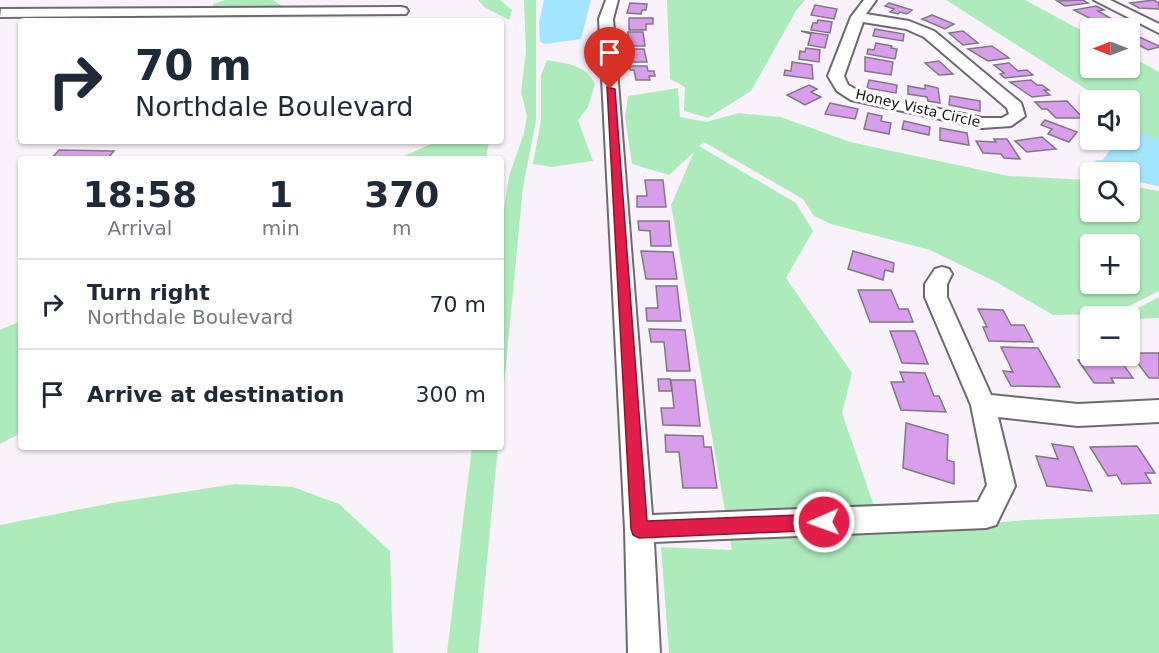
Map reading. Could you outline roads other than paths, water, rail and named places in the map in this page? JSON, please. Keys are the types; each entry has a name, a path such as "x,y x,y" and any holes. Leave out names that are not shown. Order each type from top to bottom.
{"street":[{"path":"0,13 18,0"},
{"path":"612,0 606,19 645,653"},
{"name":"Honey Vista Circle","path":"858,17 909,25 929,34 1015,106 1017,117 1005,123 982,123 857,97 842,88 836,76 858,17 870,0"},
{"path":"1100,0 1159,29"},
{"path":"0,13 401,11"},
{"path":"639,529 986,515 1001,486 983,405 936,297 936,284 942,274"},
{"path":"983,405 1078,415 1159,411"}],"water":[{"path":"544,0 591,0 581,39 545,44 540,42 539,23"},
{"path":"1144,134 1159,139 1159,186 1140,182 1140,162 1094,161 1103,160 1110,150 1140,150 1140,136"}]}
